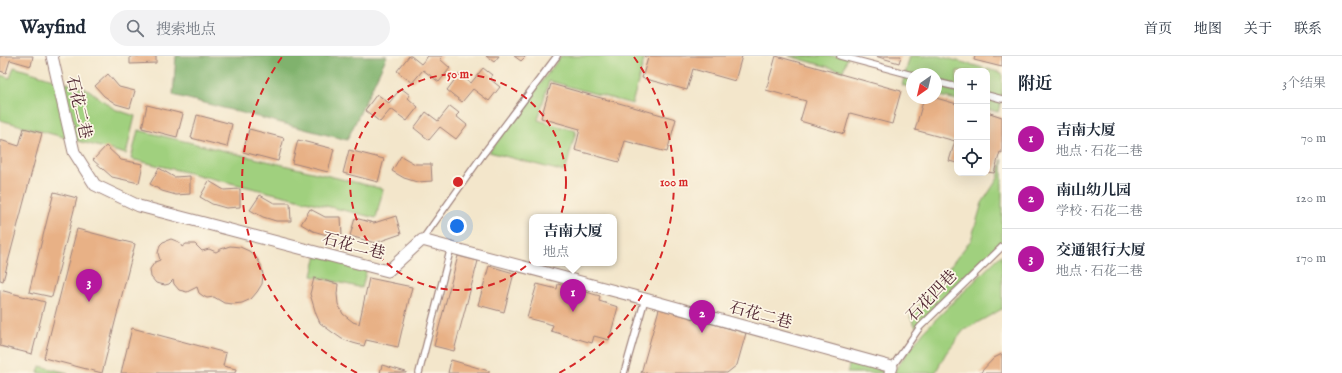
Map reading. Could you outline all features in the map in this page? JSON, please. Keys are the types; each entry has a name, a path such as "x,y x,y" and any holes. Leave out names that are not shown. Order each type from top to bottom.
{"street":[{"name":"石花二巷","path":"52,56 74,152 95,185 139,206 388,270 422,240 644,298 891,370"}],"lane":[{"path":"422,240 488,147 557,56"},
{"path":"840,56 906,73"},
{"path":"942,83 954,86"},
{"path":"990,96 1002,99"},
{"name":"石花四巷","path":"891,370 920,327 1002,247"},
{"path":"419,373 452,248"},
{"path":"624,373 644,298"}],"green space":[{"path":"176,56 387,56 347,140 173,95"},
{"path":"561,56 629,56 644,60 632,104 549,81 538,120 576,131 565,172 489,152"},
{"path":"789,56 848,56 843,71"},
{"path":"910,56 939,56 983,68 954,68 954,99 942,96 942,68 907,68"},
{"path":"14,67 89,90 114,109 135,116 126,154 0,120 0,75 10,78"},
{"path":"906,70 906,86 902,85"},
{"path":"990,70 1002,73 1002,97 998,112 990,110"},
{"path":"138,130 383,189 376,218 131,159"},
{"path":"1002,159 1002,240 916,327 910,317 971,240 982,203 998,178"},
{"path":"1002,254 1002,309 964,330 946,353 935,373 894,373 896,368 924,331"},
{"path":"317,255 367,268 362,288 312,276"},
{"path":"850,362 884,371 883,373 847,373"},
{"path":"40,366 68,373 38,373"}],"building":[{"path":"0,56 33,56 31,66 10,60 6,73 0,71"},
{"path":"130,56 156,56 156,63 130,64"},
{"path":"409,56 421,64 428,56 443,56 440,59 450,68 439,82 423,70 412,83 397,71"},
{"path":"486,56 499,56 494,62"},
{"path":"514,56 526,56 521,61"},
{"path":"644,56 742,56 735,81 693,69 687,90 642,78 648,58"},
{"path":"776,56 901,91 892,124 850,113 844,134 800,121 806,101 766,90"},
{"path":"875,56 901,56 899,63"},
{"path":"975,56 1002,56 1002,67 974,60"},
{"path":"483,68 492,75 490,79 500,87 489,101 473,89 462,102 447,90 459,74 471,83"},
{"path":"108,74 119,87 135,91 130,108 116,104 104,96 95,86"},
{"path":"551,84 676,119 667,152 625,141 619,162 575,150 580,129 541,118"},
{"path":"401,88 410,95 408,98 418,107 407,121 391,109 380,122 365,110 377,94 389,103"},
{"path":"942,100 954,103 954,141 915,130 922,104 942,104"},
{"path":"147,105 183,114 177,137 142,128"},
{"path":"450,106 459,113 456,116 467,125 456,139 440,127 429,140 414,128 426,112 438,121"},
{"path":"990,113 1002,117 1002,153 1000,152 994,173 990,172"},
{"path":"197,115 232,124 227,147 191,138"},
{"path":"24,128 42,133 3,281 0,280 0,140 19,146"},
{"path":"249,129 284,138 278,161 243,152"},
{"path":"298,140 334,149 328,172 292,163"},
{"path":"954,144 954,162 949,161"},
{"path":"106,146 121,160 143,164 139,183 112,177 93,160"},
{"path":"349,150 384,159 378,182 343,173"},
{"path":"401,156 415,164 431,164 432,181 417,182 404,178 392,171"},
{"path":"159,168 174,177 190,176 190,194 176,195 162,191 150,184"},
{"path":"209,181 224,190 240,189 240,207 226,208 212,204 200,197"},
{"path":"54,192 77,198 52,297 29,292"},
{"path":"260,195 274,203 290,203 291,221 276,221 263,217 250,210"},
{"path":"310,209 325,217 341,217 342,235 327,235 313,231 301,224"},
{"path":"396,216 401,234 375,243 350,236 355,218 374,223"},
{"path":"77,229 135,244 102,373 44,358"},
{"path":"171,239 179,242 182,247 186,244 195,244 202,251 209,249 216,252 230,246 240,247 249,251 256,257 261,265 263,275 262,284 251,299 242,303 233,304 224,303 214,297 207,298 199,293 197,287 187,292 179,290 174,284 173,280 169,284 165,285 156,283 151,277 150,269 155,262 160,260 158,253 160,245"},
{"path":"458,256 478,261 454,351 434,346"},
{"path":"489,266 514,273 504,312 478,305"},
{"path":"314,278 338,284 338,304 343,314 353,322 359,324 369,278 412,287 398,347 366,340 364,346 353,343 342,339 320,323 310,294"},
{"path":"537,284 557,289 558,284 600,296 599,301 618,307 609,340 594,336 592,343 551,331 553,325 527,318"},
{"path":"0,290 45,302 32,354 0,346"},
{"path":"659,309 746,333 737,365 727,373 641,373"},
{"path":"132,328 226,353 223,366 236,369 235,373 121,373"},
{"path":"1002,354 1002,373 980,373 994,358"},
{"path":"451,360 489,371 489,373 448,373"},
{"path":"382,365 406,372 406,373 380,373"}],"place":[{"name":"交通银行大厦","path":"89,302"},
{"name":"吉南大厦","path":"573,312"},
{"name":"南山幼儿园","path":"702,333"}]}
